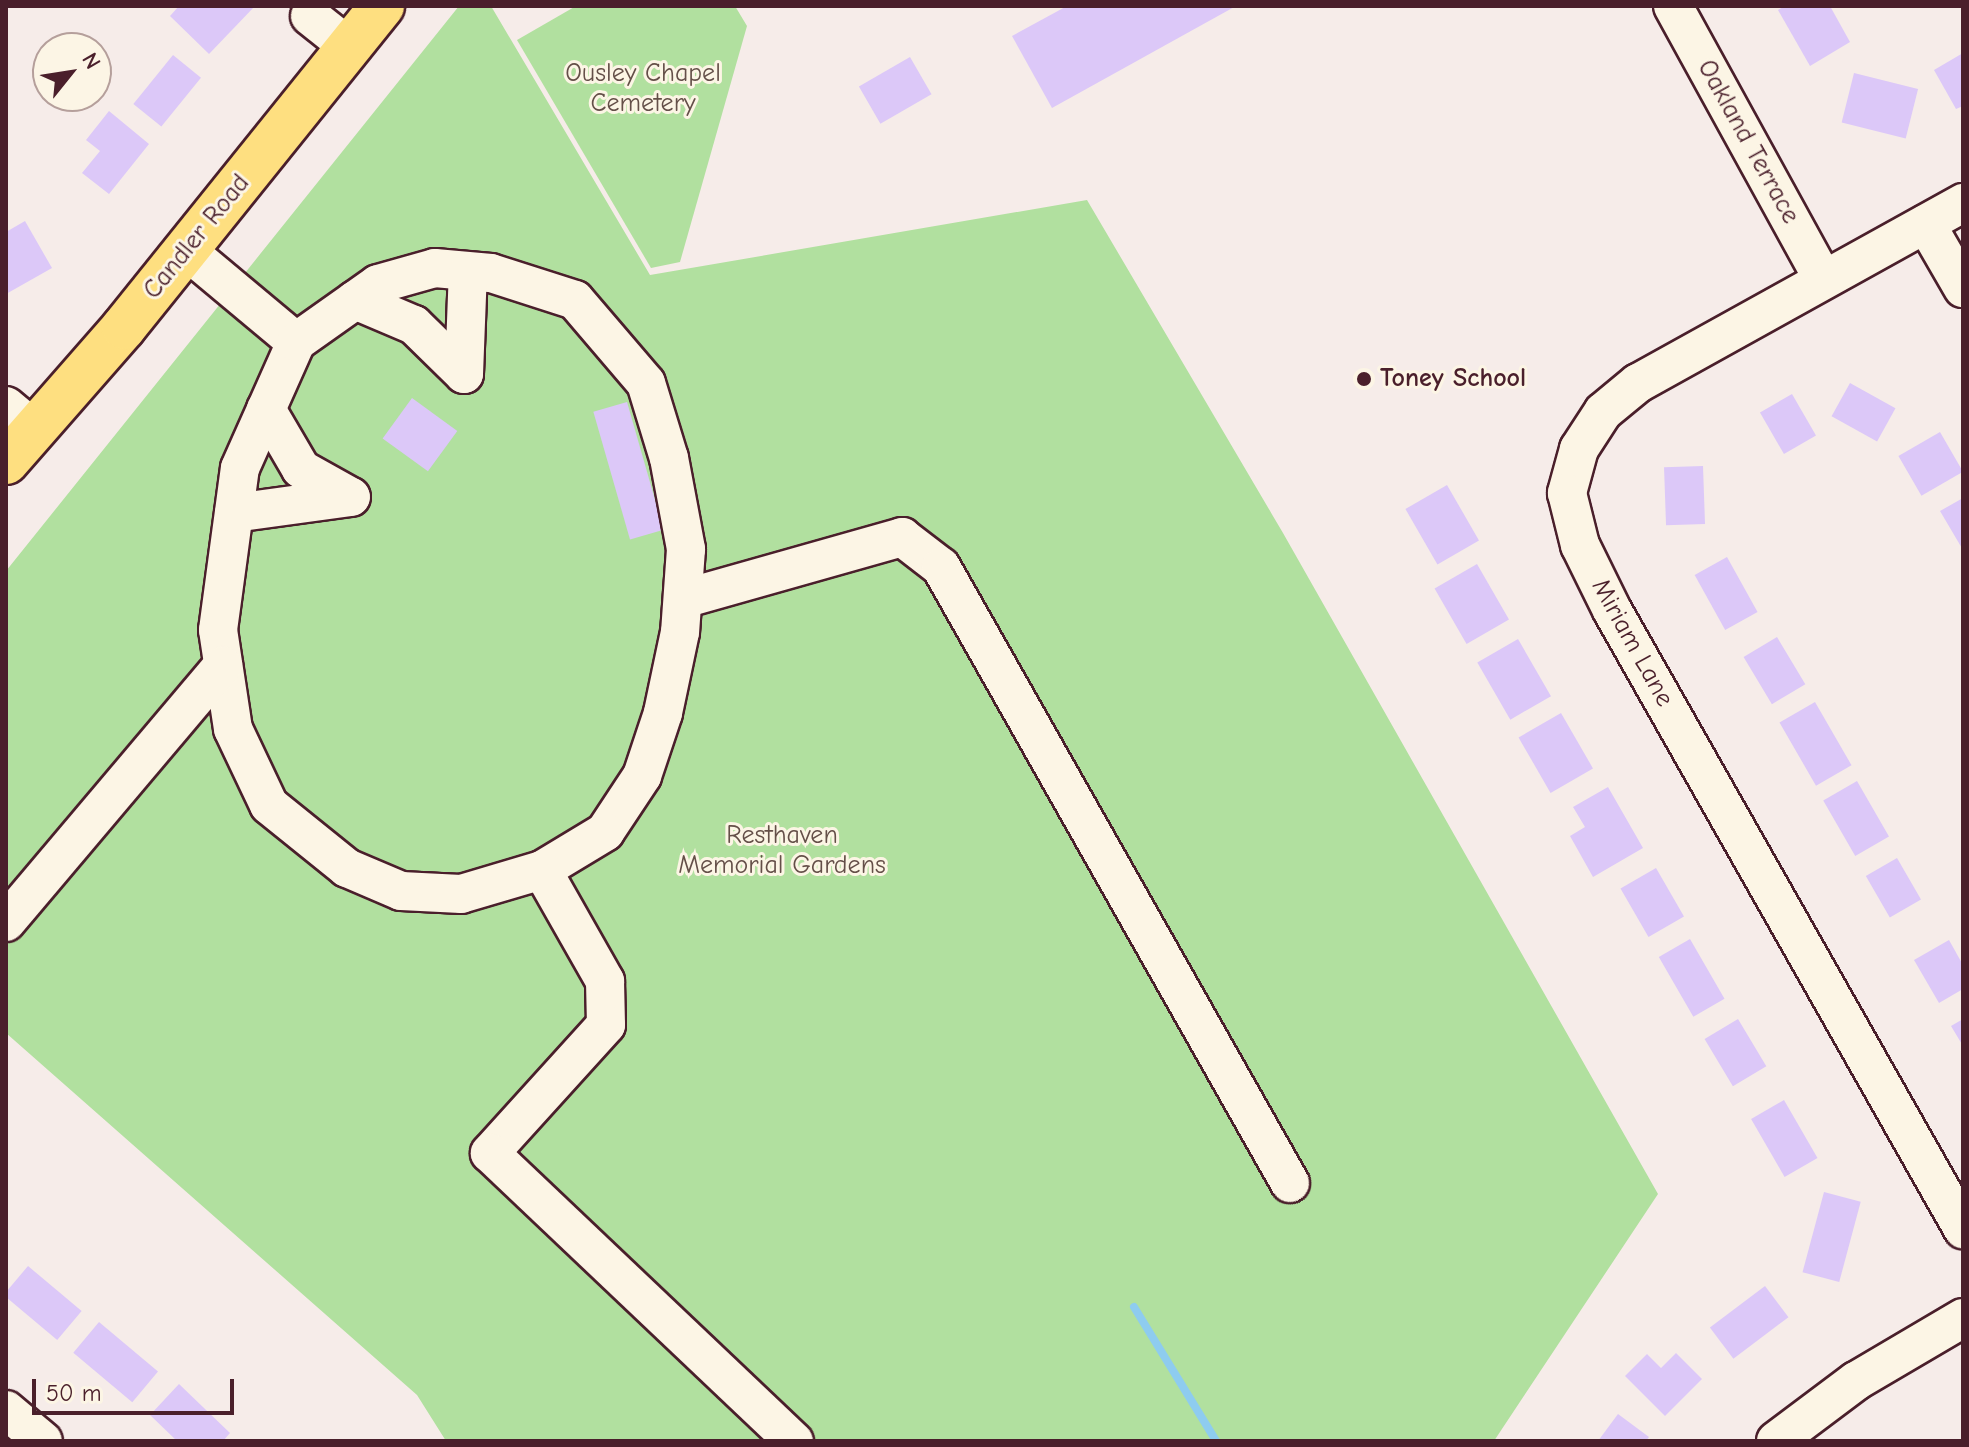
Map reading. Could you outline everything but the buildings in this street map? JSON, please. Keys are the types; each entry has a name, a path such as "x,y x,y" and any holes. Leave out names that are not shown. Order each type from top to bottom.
{"main road":[{"name":"Candler Road","path":"6,462 19,417 124,327 382,6"}],"street":[{"name":"Oakland Terrace","path":"1673,6 1823,279"},
{"path":"310,16 349,47"},
{"name":"Miriam Lane","path":"1963,203 1650,376 1614,402 1603,412 1579,449 1567,493 1580,545 1612,610 1963,1229"},
{"path":"1926,224 1963,288"},
{"path":"186,250 296,342"},
{"path":"435,268 491,273 575,300 646,383 669,458 686,549 680,632 663,713 642,776 605,832 542,870 461,894 401,891 347,868 269,805 233,729 218,630 240,468 296,342 355,300 378,284 435,268"},
{"path":"355,300 414,325 464,374 468,272"},
{"path":"234,513 351,497 301,469 266,409"},
{"path":"683,599 902,537 941,567 1290,1183"},
{"path":"6,922 223,665"},
{"path":"542,870 605,981 606,1025 490,1153 794,1441"},
{"path":"1776,1441 1856,1381 1963,1318"},
{"path":"6,1410 43,1441"}],"green space":[{"name":"Resthaven Memorial Gardens","path":"459,6 491,6 650,275 1087,200 1283,533 1658,1194 1494,1441 446,1441 417,1395 6,1033 6,571"},
{"name":"Ousley Chapel Cemetery","path":"576,6 735,6 747,26 680,262 651,268 517,40"}],"waterway":[{"path":"1134,1307 1216,1441"}],"place":[{"name":"Toney School","path":"1364,379"}]}
